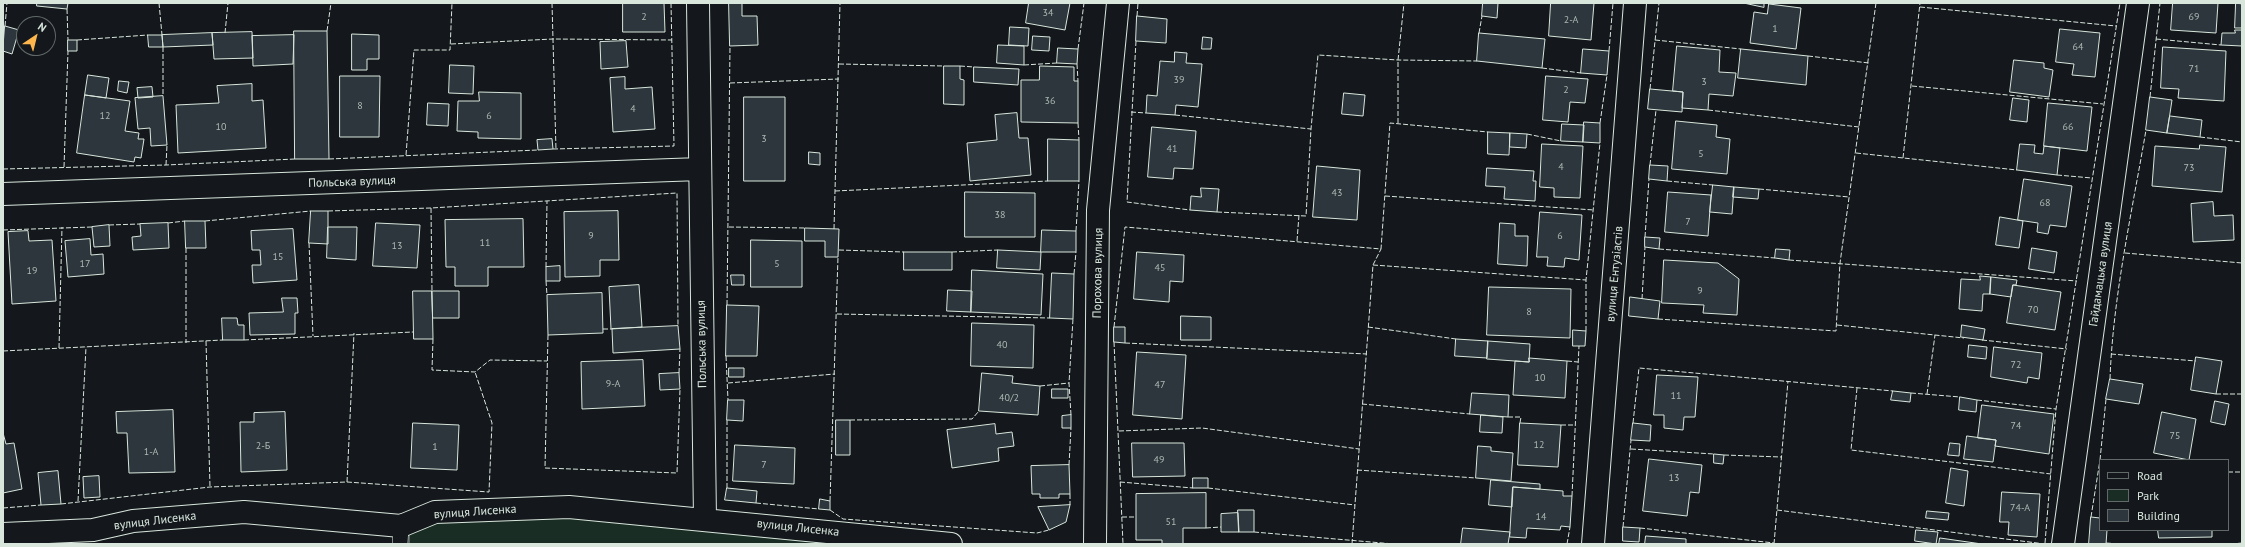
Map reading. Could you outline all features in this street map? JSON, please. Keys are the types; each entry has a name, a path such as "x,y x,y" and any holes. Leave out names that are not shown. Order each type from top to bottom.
{"street":[{"name":"Польська вулиця","path":"698,3 705,519"},
{"name":"Порохова вулиця","path":"1095,544 1098,210 1118,3"},
{"name":"вулиця Ентузіастів","path":"1593,544 1636,3"},
{"name":"Гайдамацька вулиця","path":"2064,544 2138,3"},
{"name":"Польська вулиця","path":"3,194 185,189 700,169"},
{"name":"вулиця Лисенка","path":"3,534 93,530 133,522 244,512 400,535 435,512 569,507 951,544"}],"green space":[{"path":"562,515 867,544 409,544 409,532 425,521"}],"building":[{"path":"37,3 68,3 67,9 37,6"},
{"path":"623,3 664,3 665,32 623,32"},
{"path":"729,3 742,3 742,16 757,16 758,45 730,46"},
{"path":"1029,3 1070,3 1065,30 1026,23"},
{"path":"1483,3 1498,3 1497,18 1482,16"},
{"path":"1551,3 1594,3 1591,40 1549,36"},
{"path":"1744,3 1764,3 1764,7"},
{"path":"2173,3 2218,3 2216,33 2171,30"},
{"path":"2236,3 2242,4 2242,28 2235,28"},
{"path":"1769,4 1801,8 1796,49 1750,43 1754,12 1767,14"},
{"path":"1137,16 1167,19 1166,43 1136,41"},
{"path":"5,26 16,29 16,40 12,54 3,51"},
{"path":"1010,27 1029,28 1028,46 1009,45"},
{"path":"2060,29 2100,33 2095,77 2072,75 2074,64 2056,62"},
{"path":"2235,30 2242,30 2242,46 2221,45 2222,33 2235,33"},
{"path":"294,31 327,31 329,159 295,159"},
{"path":"252,32 253,58 214,59 212,33"},
{"path":"212,33 213,45 163,47 162,35"},
{"path":"1479,33 1545,39 1542,68 1477,61"},
{"path":"352,34 379,35 379,59 367,59 367,70 352,70"},
{"path":"148,35 162,35 163,47 149,47"},
{"path":"294,35 293,64 253,66 252,36"},
{"path":"1033,36 1050,37 1049,51 1032,50"},
{"path":"1203,37 1212,38 1211,49 1202,49"},
{"path":"68,40 77,40 77,51 68,51"},
{"path":"626,41 628,67 601,69 600,42"},
{"path":"998,45 1024,46 1024,65 997,63"},
{"path":"1677,46 1720,50 1719,72 1736,73 1733,96 1709,94 1708,110 1682,108 1683,92 1673,91"},
{"path":"2163,47 2226,51 2224,101 2178,98 2179,89 2161,88"},
{"path":"1058,48 1078,49 1077,64 1057,63"},
{"path":"1583,49 1609,51 1607,75 1581,73"},
{"path":"1741,49 1808,56 1806,85 1738,78"},
{"path":"1175,52 1187,53 1186,63 1202,64 1198,107 1176,105 1175,115 1146,113 1147,95 1157,96 1160,61 1174,62"},
{"path":"2014,60 2044,63 2044,68 2053,70 2049,97 2010,92"},
{"path":"450,65 474,66 473,94 449,93"},
{"path":"944,66 960,66 960,79 964,80 964,105 944,104"},
{"path":"1040,66 1074,67 1074,81 1078,81 1078,123 1021,122 1021,80 1039,80"},
{"path":"974,67 1019,69 1018,85 974,82"},
{"path":"88,75 109,78 106,98 85,95"},
{"path":"340,76 380,76 379,137 340,137"},
{"path":"1546,76 1588,79 1585,103 1570,102 1568,122 1543,120"},
{"path":"625,77 625,89 652,87 655,129 613,132 610,78"},
{"path":"119,81 129,82 127,93 118,91"},
{"path":"252,84 252,101 263,100 266,148 178,153 176,105 219,103 217,86"},
{"path":"152,87 153,97 138,98 137,88"},
{"path":"1650,89 1683,92 1682,112 1648,109"},
{"path":"479,92 521,93 521,139 478,138 478,132 457,131 458,101 479,101"},
{"path":"1344,93 1365,95 1363,116 1342,114"},
{"path":"85,95 130,101 125,131 139,133 138,139 144,139 141,158 135,157 134,162 77,153"},
{"path":"163,96 167,145 151,146 150,128 138,129 135,98"},
{"path":"744,97 785,97 785,181 744,181"},
{"path":"2150,97 2172,100 2167,133 2146,130"},
{"path":"2013,98 2029,100 2027,122 2010,120"},
{"path":"428,103 449,104 448,126 427,125"},
{"path":"2048,103 2092,107 2087,151 2044,146"},
{"path":"1017,113 1019,138 1028,138 1031,175 970,181 967,143 997,140 995,115"},
{"path":"2170,116 2202,120 2200,137 2167,133"},
{"path":"1676,121 1717,125 1716,137 1730,139 1727,174 1672,169"},
{"path":"1584,122 1600,123 1600,143 1583,142"},
{"path":"1562,124 1584,125 1583,142 1561,141"},
{"path":"1152,127 1196,131 1193,169 1174,168 1173,179 1148,177"},
{"path":"1488,132 1510,133 1509,155 1488,154"},
{"path":"1510,133 1527,134 1526,148 1510,147"},
{"path":"552,139 553,149 538,150 537,140"},
{"path":"1048,139 1079,140 1079,181 1048,181"},
{"path":"1542,144 1583,146 1580,198 1554,197 1554,188 1540,187"},
{"path":"2020,144 2035,145 2034,153 2043,154 2044,146 2060,148 2057,175 2017,170"},
{"path":"2200,145 2226,147 2222,192 2152,186 2155,146 2199,149"},
{"path":"809,152 820,153 820,165 809,164"},
{"path":"1650,165 1668,166 1667,181 1649,179"},
{"path":"1317,166 1360,170 1357,220 1313,217"},
{"path":"1487,168 1534,171 1533,181 1536,181 1535,201 1504,199 1505,187 1486,186"},
{"path":"2024,179 2072,186 2066,227 2050,225 2048,234 2037,232 2038,223 2018,220"},
{"path":"1713,185 1734,187 1732,214 1710,212"},
{"path":"1734,187 1759,189 1758,199 1733,197"},
{"path":"1201,188 1219,189 1217,212 1190,210 1191,196 1201,197"},
{"path":"965,192 1035,193 1035,237 965,237"},
{"path":"1668,192 1711,195 1708,236 1665,232"},
{"path":"2213,202 2214,216 2233,215 2234,240 2193,242 2191,204"},
{"path":"311,211 328,211 328,244 309,243"},
{"path":"618,211 619,260 600,260 600,276 565,277 564,212"},
{"path":"1540,212 1582,215 1579,260 1565,258 1564,267 1547,266 1548,257 1537,257"},
{"path":"2000,217 2023,221 2019,248 1996,245"},
{"path":"523,219 524,267 488,267 488,286 455,286 455,267 446,267 445,220"},
{"path":"185,221 205,221 206,248 186,248"},
{"path":"168,223 169,248 133,250 132,237 141,236 140,224"},
{"path":"376,223 420,225 417,268 373,266"},
{"path":"1500,223 1515,224 1515,236 1528,236 1527,266 1498,264"},
{"path":"109,225 110,246 94,247 92,227"},
{"path":"328,227 357,227 356,260 327,258"},
{"path":"805,228 839,229 838,257 825,257 825,241 805,241"},
{"path":"293,229 297,280 253,283 252,265 261,265 260,250 252,250 251,231"},
{"path":"1042,230 1076,231 1076,252 1041,252"},
{"path":"28,231 29,241 52,240 56,301 12,304 8,232"},
{"path":"1645,237 1660,238 1659,249 1645,247"},
{"path":"90,239 91,255 103,254 104,274 68,277 65,241"},
{"path":"751,240 802,241 802,287 751,287"},
{"path":"2032,248 2057,252 2054,273 2029,269"},
{"path":"1776,249 1790,250 1789,260 1775,258"},
{"path":"998,250 1041,252 1040,270 997,268"},
{"path":"904,252 952,252 952,270 904,270"},
{"path":"1137,252 1184,255 1183,282 1170,281 1169,302 1134,299"},
{"path":"1664,260 1718,263 1739,279 1737,315 1703,313 1704,305 1662,303"},
{"path":"560,266 560,281 546,281 546,267"},
{"path":"972,270 1043,274 1041,315 971,312"},
{"path":"1052,273 1074,274 1073,319 1050,318"},
{"path":"731,275 744,275 744,285 732,285"},
{"path":"1980,276 1991,277 1990,294 1983,294 1982,311 1959,309 1961,279 1980,280"},
{"path":"1991,277 2017,280 2016,285 2013,285 2011,297 1990,294"},
{"path":"639,285 642,327 611,329 609,287"},
{"path":"2013,285 2061,292 2055,330 2007,323"},
{"path":"1489,287 1571,289 1570,338 1487,335"},
{"path":"948,290 972,291 971,312 947,311"},
{"path":"413,291 432,291 433,339 414,339"},
{"path":"432,291 459,291 459,318 433,318"},
{"path":"602,293 603,333 548,335 547,295"},
{"path":"1630,297 1660,301 1658,319 1629,316"},
{"path":"282,298 297,298 298,313 295,313 295,334 250,335 249,313 283,312"},
{"path":"727,305 759,306 757,356 726,356"},
{"path":"1181,316 1211,317 1211,340 1181,340"},
{"path":"222,318 237,318 238,325 244,325 244,340 223,340"},
{"path":"972,323 1034,325 1033,368 971,366"},
{"path":"1962,325 1985,329 1983,340 1961,337"},
{"path":"678,326 680,349 613,353 612,329"},
{"path":"1114,327 1125,327 1125,343 1114,342"},
{"path":"1573,330 1586,331 1585,346 1573,346"},
{"path":"1456,339 1488,341 1487,358 1455,356"},
{"path":"1488,341 1530,344 1529,362 1487,359"},
{"path":"1969,345 1987,347 1986,359 1968,357"},
{"path":"1994,347 2042,353 2039,379 2028,377 2027,383 1991,377"},
{"path":"1137,352 1186,355 1182,419 1133,415"},
{"path":"2196,357 2222,361 2216,394 2191,390"},
{"path":"1529,358 1567,361 1565,398 1513,395 1515,361 1529,362"},
{"path":"643,360 645,406 582,409 581,362"},
{"path":"729,368 744,368 744,377 729,377"},
{"path":"679,373 680,389 660,390 659,374"},
{"path":"982,373 1013,376 1012,383 1040,386 1038,415 979,411"},
{"path":"1657,375 1698,377 1695,417 1684,417 1683,430 1664,428 1664,415 1654,415"},
{"path":"2110,379 2143,384 2139,404 2106,399"},
{"path":"1052,389 1068,389 1068,398 1052,398"},
{"path":"1893,391 1911,393 1910,402 1891,400"},
{"path":"1472,393 1509,395 1508,417 1470,414"},
{"path":"1960,397 1977,400 1976,412 1959,410"},
{"path":"728,400 744,400 743,421 727,420"},
{"path":"2215,401 2229,404 2225,425 2211,422"},
{"path":"1982,405 2054,414 2049,454 1995,446 1996,440 1978,438"},
{"path":"173,410 175,472 129,473 127,433 117,433 116,412"},
{"path":"285,412 287,470 241,472 240,422 254,422 254,413"},
{"path":"2162,412 2196,419 2189,459 2154,453"},
{"path":"1071,415 1071,428 1062,428 1062,416"},
{"path":"1481,415 1503,417 1502,433 1480,432"},
{"path":"836,420 850,420 850,455 836,455"},
{"path":"413,423 459,425 457,470 411,468"},
{"path":"1520,423 1561,425 1558,467 1518,465"},
{"path":"1633,423 1651,425 1650,441 1631,440"},
{"path":"995,424 996,434 1012,432 1014,446 998,448 999,461 952,468 947,430"},
{"path":"3,433 6,444 14,443 22,489 3,493"},
{"path":"1967,436 1996,440 1993,462 1964,459"},
{"path":"1132,443 1184,443 1185,476 1133,477"},
{"path":"1950,443 1960,444 1959,456 1948,455"},
{"path":"735,445 795,448 794,484 733,481"},
{"path":"1478,446 1491,447 1491,451 1513,453 1511,481 1476,478"},
{"path":"1714,454 1724,455 1723,464 1714,463"},
{"path":"1649,459 1702,465 1699,493 1690,492 1687,516 1643,511"},
{"path":"1069,465 1070,494 1059,494 1059,498 1040,498 1040,494 1032,494 1031,466"},
{"path":"1951,468 1968,471 1964,506 1946,503"},
{"path":"58,471 61,504 41,505 38,473"},
{"path":"99,476 100,497 84,498 83,477"},
{"path":"1193,478 1208,478 1208,488 1193,488"},
{"path":"1491,480 1540,484 1540,489 1513,487 1512,507 1489,505"},
{"path":"1513,487 1563,491 1563,496 1572,496 1570,527 1561,526 1560,530 1527,528 1526,538 1510,537"},
{"path":"727,488 757,491 756,503 725,500"},
{"path":"2002,492 2040,494 2037,537 2008,535 2009,522 2000,522"},
{"path":"1206,493 1206,528 1183,528 1183,544 1162,544 1162,540 1136,540 1136,494"},
{"path":"820,499 830,501 830,510 819,509"},
{"path":"1070,505 1066,522 1049,530 1038,507"},
{"path":"1238,510 1254,510 1254,532 1239,532"},
{"path":"1927,511 1949,513 1948,520 1926,518"},
{"path":"1238,513 1239,532 1221,532 1221,514"},
{"path":"2091,517 2099,518 2099,531 2107,531 2106,544 2089,544"},
{"path":"1623,527 1640,528 1639,542 1623,541"},
{"path":"1463,528 1510,532 1508,544 1461,544"},
{"path":"1916,530 1938,532 1936,544 1915,541"},
{"path":"2158,531 2212,531 2212,537 2159,538"},
{"path":"1646,536 1686,539 1686,544 1645,544"},
{"path":"1940,538 1982,544 1939,544"}],"fence":[{"path":"5,26 7,3"},
{"path":"159,3 162,35"},
{"path":"225,33 228,3"},
{"path":"327,31 331,3"},
{"path":"406,155 414,50 450,50 452,3"},
{"path":"552,3 556,150"},
{"path":"553,149 674,146 671,3"},
{"path":"834,229 840,3"},
{"path":"1078,49 1084,3"},
{"path":"1137,16 1138,3"},
{"path":"1398,123 1398,60 1404,3"},
{"path":"1609,51 1613,3"},
{"path":"1650,89 1659,3"},
{"path":"1658,319 1836,331 1840,263 1876,3"},
{"path":"1903,158 1920,3"},
{"path":"2045,543 2056,409 2120,3"},
{"path":"2150,97 2160,3"},
{"path":"1920,7 2116,26"},
{"path":"67,9 68,40"},
{"path":"1479,33 1482,16"},
{"path":"77,40 148,35"},
{"path":"451,44 553,39 672,40"},
{"path":"2156,39 2221,45"},
{"path":"1655,40 1741,49"},
{"path":"1136,41 1127,202 1190,210"},
{"path":"727,305 730,46"},
{"path":"163,47 163,96"},
{"path":"64,167 68,51"},
{"path":"1217,212 1306,216 1311,129 1318,55 1398,60 1477,61"},
{"path":"1808,56 1869,63"},
{"path":"1024,65 1057,63"},
{"path":"839,64 944,66"},
{"path":"1077,64 1078,81"},
{"path":"960,66 974,67"},
{"path":"1542,68 1581,73"},
{"path":"1600,123 1607,75"},
{"path":"730,83 839,79"},
{"path":"1912,86 2103,104"},
{"path":"1650,165 1656,110"},
{"path":"1708,110 1859,127"},
{"path":"1131,112 1146,113"},
{"path":"1175,115 1311,129"},
{"path":"1078,123 1079,140"},
{"path":"1114,327 1125,227 1381,249 1390,123 1488,132"},
{"path":"2110,379 2119,285 2146,130"},
{"path":"1527,134 1561,141"},
{"path":"2200,137 2242,142"},
{"path":"1586,331 1586,280 1600,143"},
{"path":"166,165 167,145"},
{"path":"329,159 538,150"},
{"path":"1856,153 2017,170"},
{"path":"3,169 166,165 295,159"},
{"path":"2057,175 2092,178"},
{"path":"1645,237 1649,179"},
{"path":"835,191 1048,181"},
{"path":"1076,231 1079,181"},
{"path":"1667,181 1713,185"},
{"path":"1759,189 1849,197"},
{"path":"328,211 431,208 677,193 678,326"},
{"path":"1385,196 1594,210"},
{"path":"546,267 547,201"},
{"path":"431,208 432,291"},
{"path":"205,221 311,211"},
{"path":"1297,241 1299,215"},
{"path":"168,223 185,221"},
{"path":"109,225 140,224"},
{"path":"59,348 62,227"},
{"path":"3,230 92,227"},
{"path":"729,227 805,228"},
{"path":"309,243 313,336"},
{"path":"1642,299 1645,247"},
{"path":"186,248 186,343"},
{"path":"1352,544 1373,265 1381,249"},
{"path":"1659,249 1775,258"},
{"path":"839,250 904,252"},
{"path":"952,252 998,250"},
{"path":"1074,274 1076,252"},
{"path":"2125,253 2242,263"},
{"path":"830,501 838,257"},
{"path":"1789,260 2077,281"},
{"path":"1373,265 1586,280"},
{"path":"546,281 547,295"},
{"path":"837,314 1050,318"},
{"path":"1071,415 1069,383 1073,319"},
{"path":"1837,325 1964,338"},
{"path":"1368,327 1456,339"},
{"path":"603,329 611,329"},
{"path":"244,340 413,332"},
{"path":"347,482 354,333"},
{"path":"548,335 545,468 677,473 680,389"},
{"path":"1927,394 1935,335"},
{"path":"433,339 432,370 475,372 490,360 547,361"},
{"path":"3,351 223,340"},
{"path":"1982,340 2067,349"},
{"path":"206,341 210,487"},
{"path":"1114,342 1123,544"},
{"path":"1125,343 1367,354"},
{"path":"1572,496 1579,346"},
{"path":"78,501 86,347"},
{"path":"679,373 680,349"},
{"path":"2111,354 2196,361"},
{"path":"726,356 728,400"},
{"path":"1567,361 1578,362"},
{"path":"1633,423 1639,368 1893,391"},
{"path":"61,504 210,487 347,482 489,492 492,423 475,372"},
{"path":"728,383 835,374"},
{"path":"1774,544 1788,381"},
{"path":"1040,386 1069,383"},
{"path":"1857,388 1851,450 2051,474"},
{"path":"1911,393 1960,397"},
{"path":"2216,394 2242,394"},
{"path":"2100,459 2106,399"},
{"path":"1977,400 2056,409"},
{"path":"1362,404 1470,414"},
{"path":"850,420 972,419 979,411"},
{"path":"1508,417 1521,417 1520,423"},
{"path":"727,420 727,488"},
{"path":"1561,425 1574,425"},
{"path":"1069,465 1071,428"},
{"path":"1119,431 1202,428 1359,449"},
{"path":"1623,527 1631,440"},
{"path":"1631,449 1714,454"},
{"path":"1724,455 1781,457"},
{"path":"2091,517 2099,466"},
{"path":"1357,470 1476,478"},
{"path":"2229,472 2242,472"},
{"path":"1120,482 1193,488"},
{"path":"1208,488 1355,505"},
{"path":"1070,494 1070,505"},
{"path":"756,503 819,509"},
{"path":"3,508 41,505"},
{"path":"830,510 843,519 1037,533 1049,530"},
{"path":"1777,510 2045,544"},
{"path":"1122,517 1136,517"},
{"path":"1206,528 1221,527"},
{"path":"1567,544 1570,527"},
{"path":"1640,528 1774,543"},
{"path":"1254,532 1394,544"},
{"path":"2106,543 2120,544"},
{"path":"2231,544 2242,543"}]}
